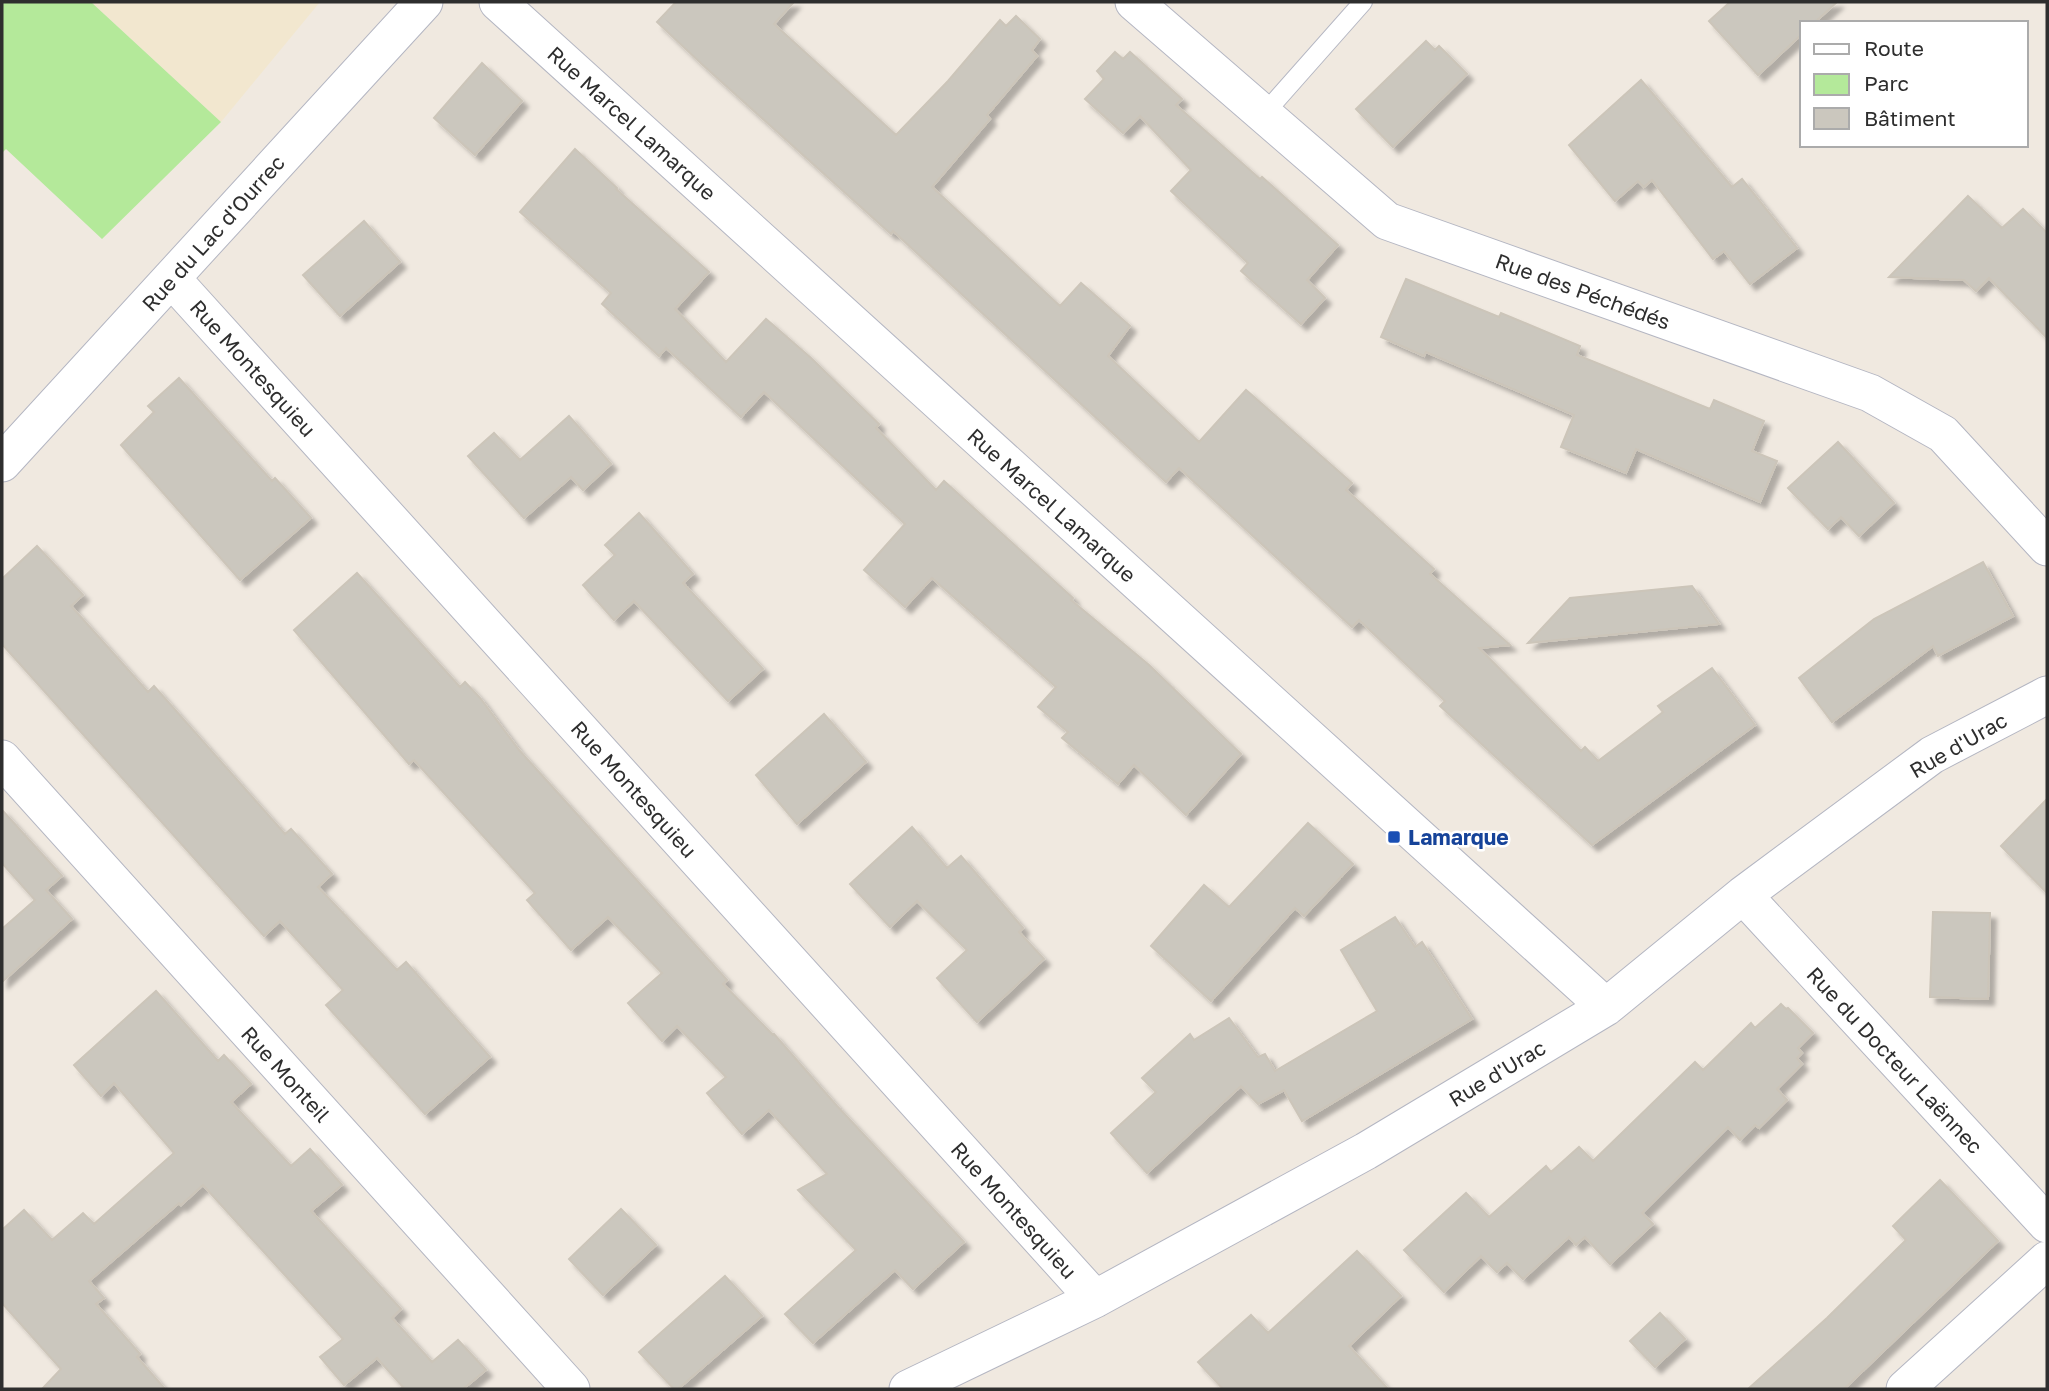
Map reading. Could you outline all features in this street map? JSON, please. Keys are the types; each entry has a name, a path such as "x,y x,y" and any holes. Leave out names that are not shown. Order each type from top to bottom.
{"street":[{"name":"Rue du Lac d'Ourrec","path":"2,463 424,2"},
{"name":"Rue Marcel Lamarque","path":"498,2 1606,1007"},
{"name":"Rue des Péchédés","path":"1135,2 1387,221 1870,393 1943,435 2047,547"},
{"name":"Rue Montesquieu","path":"172,279 1095,1299"},
{"name":"Rue d'Urac","path":"908,1389 1095,1299 1366,1151 1606,1007 1743,895 1932,755 2047,695"},
{"name":"Rue Monteil","path":"2,759 571,1389"},
{"name":"Rue du Docteur Laënnec","path":"1743,895 2047,1224"},
{"path":"1905,1389 2047,1260"}],"lane":[{"path":"1264,114 1363,2"}],"shaded area":[{"path":"91,2 320,2 221,122"}],"green space":[{"path":"2,2 91,2 221,122 102,239 6,149 2,153"}],"building":[{"path":"676,2 794,2 774,24 896,135 948,81 1000,20 1006,26 1016,16 1040,39 1032,50 1037,56 987,115 990,119 932,187 1060,306 1081,283 1130,326 1108,356 1199,442 1246,390 1352,483 1346,490 1434,569 1430,574 1510,645 1479,648 1581,751 1585,747 1598,761 1663,712 1658,706 1712,668 1755,725 1592,845 1440,706 1445,701 1359,620 1352,627 1179,468 1166,482 893,231 891,234 704,66 657,22"},
{"path":"1730,2 1837,2 1816,21 1800,21 1800,36 1758,75 1709,21"},
{"path":"1426,41 1435,50 1439,46 1467,74 1393,147 1356,109"},
{"path":"1115,52 1123,59 1130,52 1182,99 1176,105 1338,245 1307,280 1325,298 1301,324 1241,271 1248,263 1171,191 1191,170 1140,116 1123,133 1085,99 1104,79 1097,71"},
{"path":"482,63 522,101 475,155 434,118"},
{"path":"1641,80 1732,187 1742,179 1797,248 1750,284 1724,251 1713,259 1652,180 1644,187 1638,181 1615,201 1569,145"},
{"path":"575,149 709,272 675,309 726,362 766,319 879,424 876,428 936,490 944,481 1073,598 1071,600 1149,665 1241,754 1186,815 1134,765 1118,784 1062,738 1068,732 1038,707 1056,687 932,578 905,607 864,570 905,524 764,392 741,417 666,348 659,356 602,304 611,293 520,212"},
{"path":"1968,196 2002,228 2023,209 2047,233 2047,338 1989,278 1976,291 1964,280 1889,277"},
{"path":"364,221 400,262 340,316 303,275"},
{"path":"1406,279 1499,317 1501,313 1580,346 1577,355 1710,409 1714,400 1764,421 1752,451 1777,461 1760,502 1636,449 1626,473 1561,447 1574,415 1426,352 1424,356 1381,337"},
{"path":"179,378 272,481 275,478 311,518 240,580 121,445 154,412 148,406"},
{"path":"569,416 611,464 583,490 571,477 524,518 468,456 494,433 520,460"},
{"path":"1838,442 1894,503 1859,536 1841,517 1828,529 1788,488"},
{"path":"639,513 693,574 683,583 763,669 728,701 634,601 614,620 583,585 615,555 605,545"},
{"path":"37,546 83,595 71,606 148,692 154,686 285,834 291,829 332,874 318,887 397,970 406,962 490,1057 425,1114 326,1005 343,990 280,921 264,936 2,644 2,579"},
{"path":"1983,562 2013,616 1938,656 1933,646 1832,722 1799,678 1874,619"},
{"path":"357,573 460,687 465,682 480,698 519,750 727,980 723,984 774,1034 964,1242 913,1289 895,1270 813,1343 785,1314 856,1250 798,1190 827,1174 769,1110 742,1134 707,1093 726,1077 677,1026 662,1041 628,1003 662,973 608,917 571,950 527,900 535,893 414,760 409,764 294,630"},
{"path":"1692,586 1719,624 1528,643 1570,598"},
{"path":"824,714 866,762 797,824 756,775"},
{"path":"2047,799 2047,893 2001,846"},
{"path":"2,810 62,876 46,890 72,919 2,982 2,929 35,900 2,863"},
{"path":"1308,823 1353,864 1304,916 1295,908 1211,1001 1151,946 1204,885 1229,907"},
{"path":"912,827 947,868 961,856 1023,928 1019,932 1044,959 977,1022 937,978 967,950 917,901 890,927 850,884"},
{"path":"1933,912 1990,913 1988,999 1930,997"},
{"path":"1395,917 1415,947 1422,942 1472,1019 1302,1121 1284,1090 1258,1104 1241,1086 1147,1173 1111,1133 1156,1092 1142,1078 1190,1034 1194,1040 1229,1018 1258,1057 1265,1054 1275,1071 1377,1011 1341,950"},
{"path":"156,991 218,1061 224,1055 251,1084 231,1102 291,1166 310,1149 342,1185 311,1211 401,1309 392,1318 432,1362 458,1340 486,1370 463,1389 400,1389 403,1387 377,1358 344,1385 320,1357 343,1339 203,1185 89,1281 104,1298 96,1304 140,1354 137,1357 165,1389 42,1389 61,1369 2,1303 2,1230 24,1210 52,1240 83,1213 94,1224 174,1153 114,1083 101,1096 74,1065"},
{"path":"1781,1004 1813,1033 1798,1048 1802,1053 1797,1058 1802,1064 1777,1089 1787,1100 1759,1128 1755,1125 1740,1140 1728,1127 1642,1213 1653,1224 1610,1264 1585,1237 1576,1245 1569,1237 1523,1279 1507,1263 1497,1272 1481,1256 1444,1292 1404,1250 1466,1193 1489,1217 1546,1166 1551,1172 1579,1147 1593,1161 1695,1062 1703,1070 1751,1023 1755,1028"},
{"path":"1940,1180 1998,1241 1844,1389 1748,1389 1827,1318 1906,1240 1893,1226"},
{"path":"621,1209 656,1245 603,1295 569,1259"},
{"path":"1357,1251 1401,1296 1349,1346 1388,1389 1223,1389 1198,1362 1251,1315 1268,1333"},
{"path":"725,1276 762,1316 678,1389 674,1389 639,1352"},
{"path":"1660,1313 1685,1339 1655,1367 1630,1341"}],"place":[{"name":"Lamarque","path":"1394,837"}]}
